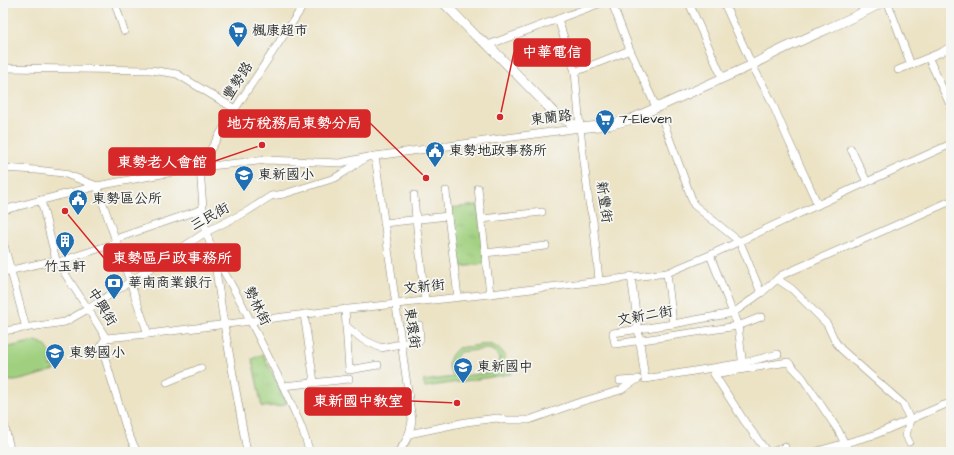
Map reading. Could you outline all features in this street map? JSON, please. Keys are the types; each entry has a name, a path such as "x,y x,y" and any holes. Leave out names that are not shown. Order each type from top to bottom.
{"main road":[{"path":"444,3 476,36 488,45 555,114 580,128"},
{"name":"東蘭路","path":"580,128 608,125 627,120 752,65 771,54 831,28 881,3"}],"street":[{"path":"115,3 124,31"},
{"name":"豐勢路","path":"200,167 235,109 305,3"},
{"path":"488,45 601,3"},
{"path":"612,3 630,50 656,107"},
{"path":"689,3 722,77"},
{"path":"724,3 752,65 770,98 818,206"},
{"path":"888,3 911,65"},
{"name":"新豐街","path":"558,19 575,72 580,128 589,203 593,220 599,280"},
{"path":"898,70 929,59 951,46"},
{"path":"575,72 630,50"},
{"path":"929,59 951,107"},
{"path":"3,68 151,70 177,74 235,109"},
{"path":"663,121 694,205 740,242 761,293"},
{"name":"東蘭路","path":"200,167 266,160 340,163 371,156 580,128"},
{"name":"文新街","path":"106,338 667,272 740,242 951,144"},
{"path":"851,149 868,182"},
{"name":"東環街","path":"371,156 384,223 412,420 409,434 398,452"},
{"name":"三民街","path":"3,332 65,322 88,309 206,232 246,212 272,196 284,194 335,178 371,156"},
{"path":"3,210 97,186 200,167"},
{"name":"勢林街","path":"200,167 206,232 213,252 283,386 301,426 310,452"},
{"path":"3,168 63,173 97,186"},
{"path":"97,186 148,334"},
{"path":"478,188 490,294"},
{"path":"446,191 458,297"},
{"path":"414,194 425,300"},
{"name":"中興街","path":"41,200 57,262 106,338 102,345 128,431 137,452"},
{"name":"文新二街","path":"761,317 738,326 615,344 613,333 733,313 761,293 782,275 951,201"},
{"path":"3,272 64,260 203,209"},
{"path":"482,219 542,212"},
{"path":"384,223 448,216"},
{"path":"3,241 26,328"},
{"path":"485,254 546,246"},
{"path":"213,252 224,324 247,452"},
{"path":"710,255 738,326 743,366"},
{"path":"667,272 673,324"},
{"path":"631,276 639,329 642,379"},
{"path":"777,279 792,290 827,324 835,341 841,349 903,404 910,420 906,435 910,442"},
{"path":"345,309 349,370 378,365"},
{"path":"304,314 314,382"},
{"path":"346,326 362,339 382,348 420,340 419,325"},
{"path":"767,452 745,422 714,374 778,354"},
{"path":"620,381 788,362 802,377 838,430 844,444 850,452"},
{"path":"167,382 201,368"},
{"path":"283,386 349,379"},
{"path":"409,434 466,422 497,418 506,420 529,420 577,403 621,390 642,379"},
{"path":"814,452 874,436 951,403"},
{"path":"3,420 6,443 11,452"},
{"path":"772,452 785,447"}],"green space":[{"path":"478,205 485,264 459,267 449,208"},
{"path":"35,341 40,342 49,350 51,358 49,366 54,365 55,370 15,381 10,381 4,377 3,351 9,347"},
{"path":"488,344 493,346 504,353 506,361 502,370 510,369 511,374 425,387 423,381 454,377 448,364 451,356 458,348","holes":["488,349 496,353 499,358 499,364 494,372 463,376 455,368 454,365 460,352"]},
{"path":"263,354 287,403 281,406 262,407 252,359"}],"place":[{"name":"楓康超市","path":"238,48"},
{"name":"中華電信","path":"500,117"},
{"name":"7-Eleven","path":"605,136"},
{"name":"東勢老人會館","path":"262,145"},
{"name":"東勢地政事務所","path":"435,168"},
{"name":"地方稅務局東勢分局","path":"426,178"},
{"name":"東新國小","path":"244,192"},
{"name":"東勢區戶政事務所","path":"65,211"},
{"name":"東勢區公所","path":"78,216"},
{"name":"竹玉軒","path":"65,258"},
{"name":"華南商業銀行","path":"114,300"},
{"name":"東勢國小","path":"55,370"},
{"name":"東新國中","path":"463,384"},
{"name":"東新國中教室","path":"457,403"}]}
